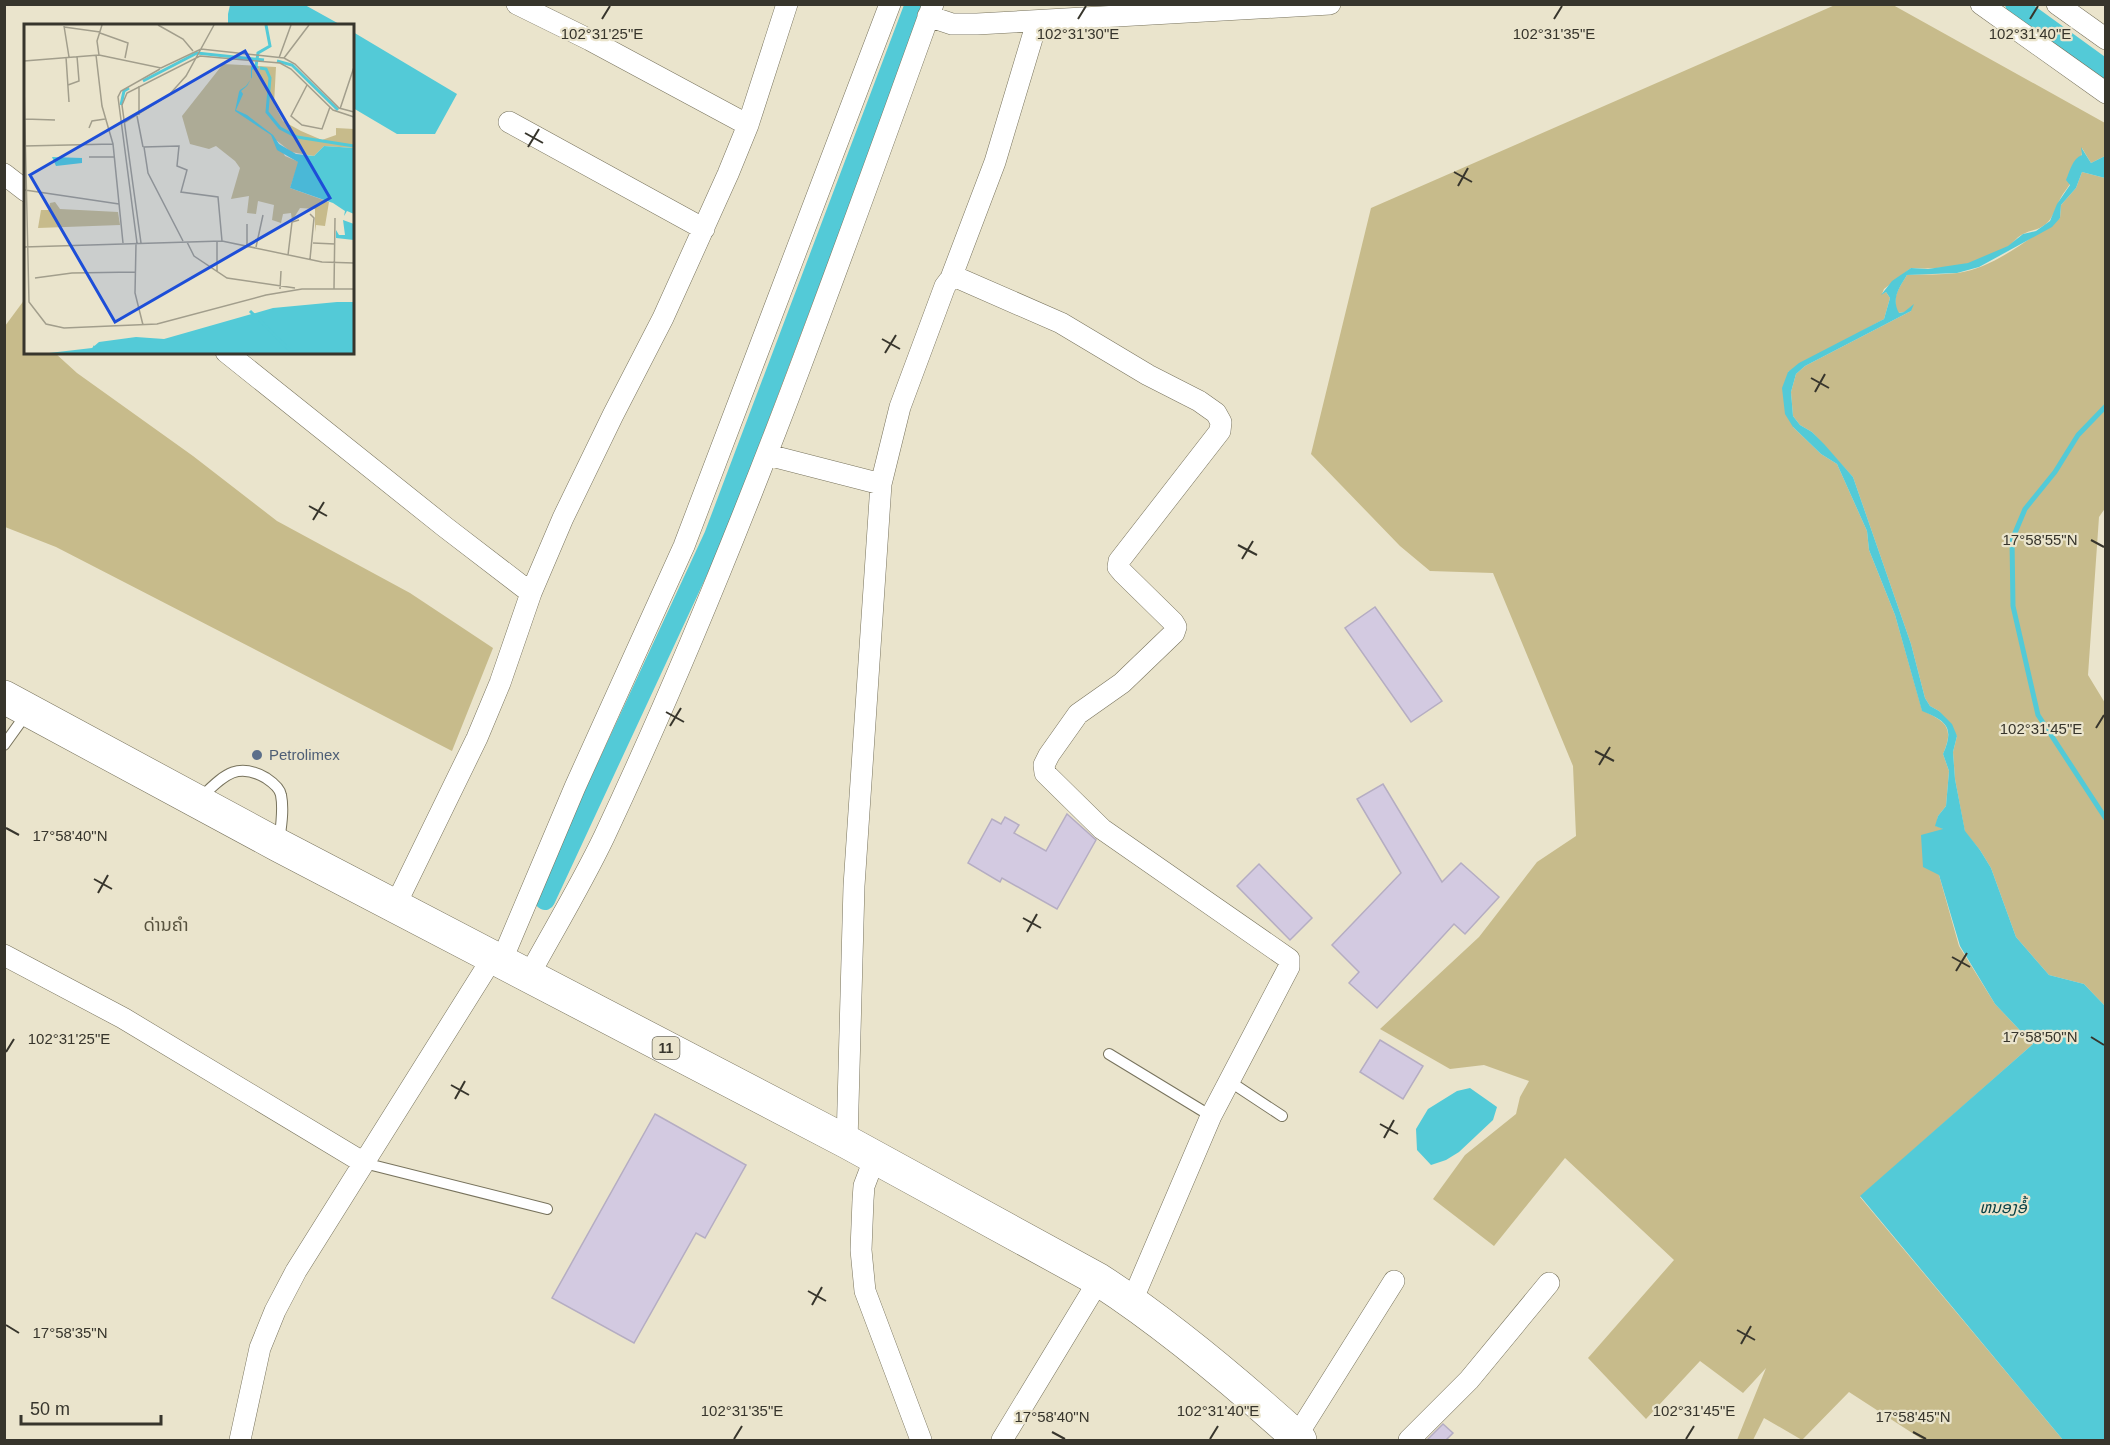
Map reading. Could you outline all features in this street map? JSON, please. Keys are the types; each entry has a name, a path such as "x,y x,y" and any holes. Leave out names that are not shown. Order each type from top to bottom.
{"highway":[{"name":"11","path":"17,704 278,845 861,1150 1099,1280 1132,1301 1215,1367 1298,1439"}],"street":[{"path":"517,4 590,39 748,125"},
{"path":"395,906 477,738 500,683 531,593 563,518 663,318 704,229 748,125 787,4"},
{"path":"240,1440 260,1348 275,1311 296,1271 364,1163 603,840 768,455 931,10 952,24 1052,16 1330,4"},
{"path":"1981,4 2106,93"},
{"path":"2057,4 2106,39"},
{"path":"508,966 575,787 684,546 889,5"},
{"path":"921,1440 865,1291 861,1250 864,1186 854,886 881,484 900,407 945,286 951,278 1052,16"},
{"path":"509,122 704,229"},
{"path":"4,174 24,189"},
{"path":"951,278 958,278 1061,323 1148,375 1199,401 1216,413 1221,422 1220,430 1119,561 1118,567 1123,573 1173,622 1176,627 1174,633 1122,683 1078,714 1044,765 1046,773 1102,829 1289,958 1289,967 1211,1116 1132,1301"},
{"path":"228,354 531,593"},
{"path":"768,455 881,484"},
{"path":"4,955 123,1018 364,1163"},
{"path":"1002,1440 1099,1280"},
{"path":"1298,1439 1394,1281"},
{"path":"1408,1440 1469,1380 1549,1283"}],"lane":[{"path":"4,745 17,704"},
{"path":"196,801 223,777 239,771 251,770 270,780 281,793 282,812 278,845"},
{"path":"1109,1054 1211,1116"},
{"path":"1229,1080 1282,1116"},
{"path":"364,1163 547,1209"}],"shaded area":[{"path":"1835,5 1893,5 2105,123 2105,156 2091,163 2082,148 2081,160 2076,172 2045,225 2026,232 2009,246 1987,258 1949,267 1911,268 1884,289 1882,294 1886,292 1890,298 1884,319 1788,372 1793,427 1821,454 1837,464 1867,531 1869,550 1895,615 1922,710 1942,722 1948,731 1943,754 1949,771 1946,806 1938,816 1936,826 1944,829 1939,875 1959,946 1995,1004 2033,1044 1860,1197 2063,1440 1923,1440 1849,1392 1802,1440 1764,1418 1753,1440 1737,1440 1766,1368 1743,1393 1700,1361 1646,1419 1588,1358 1674,1260 1565,1158 1494,1246 1433,1199 1465,1155 1516,1114 1520,1097 1529,1081 1484,1065 1450,1069 1380,1029 1479,937 1537,862 1576,836 1573,766 1493,573 1430,571 1400,546 1311,454 1371,208"},
{"path":"2082,172 2105,178 2106,507 2099,517 2088,675 2105,703 2105,1006 2084,984 2049,975 2016,937 1991,868 1965,832 1955,779 1953,752 1957,736 1939,711 1930,706 1925,698 1911,644 1853,477 1812,432 1800,425 1793,416 1791,392 1796,374 1805,366 1911,311 1898,313 1895,303 1897,293 1907,275 1958,273 1986,265 2012,251 2060,218 2061,205 2076,188"},
{"path":"24,300 24,354 56,354 77,373 193,456 277,521 410,593 493,648 452,751 56,547 5,527 5,326"}],"water":[{"path":"230,5 305,5 339,24 228,24"},
{"path":"354,33 457,94 435,134 397,134 354,109"},
{"name":"ຫນອງອໍ້","path":"2081,147 2091,163 2105,156 2105,178 2082,172 2076,188 2061,205 2060,218 2052,227 1979,267 1957,273 1907,275 1897,294 1896,303 1899,313 1914,304 1911,311 1805,366 1796,374 1791,392 1793,416 1800,425 1812,432 1824,444 1853,477 1911,644 1925,698 1930,706 1939,711 1952,724 1957,736 1953,752 1955,779 1965,831 1991,868 2016,937 2049,975 2084,984 2105,1006 2105,1440 2063,1440 1860,1196 2033,1044 1995,1004 1960,946 1939,875 1923,867 1921,835 1943,829 1935,826 1938,816 1946,806 1949,771 1943,754 1947,745 1948,731 1937,718 1922,711 1895,615 1869,550 1867,531 1837,464 1821,454 1793,427 1785,414 1782,388 1788,372 1799,363 1884,319 1890,298 1886,292 1881,295 1892,281 1911,268 1928,269 1968,263 2008,246 2023,234 2036,231 2050,221 2057,204 2070,185 2066,180 2074,162 2082,155"},
{"path":"1470,1088 1497,1107 1493,1120 1459,1152 1431,1165 1417,1150 1416,1129 1428,1109 1457,1091"}],"building":[{"path":"1375,607 1442,701 1411,722 1345,628"},
{"path":"1383,784 1442,882 1461,863 1499,897 1465,934 1454,924 1377,1008 1349,983 1359,972 1332,945 1401,873 1357,799"},
{"path":"1067,814 1096,840 1057,909 1002,878 1000,882 968,863 992,819 1001,824 1005,817 1019,825 1014,833 1046,851"},
{"path":"1259,864 1312,918 1290,940 1237,886"},
{"path":"1380,1040 1423,1066 1403,1099 1360,1072"},
{"path":"655,1114 746,1165 705,1238 696,1233 634,1343 552,1298"},
{"path":"1443,1424 1453,1433 1446,1440 1427,1440"}],"waterway":[{"path":"545,900 714,536 915,4"},
{"path":"2015,4 2106,70"},
{"path":"2106,406 2078,435 2055,472 2025,509 2012,540 2013,606 2038,715 2106,819"}],"place":[{"name":"Petrolimex","path":"257,755"}],"district":[{"name":"ດ່ານຄໍາ","path":"166,925"}]}
